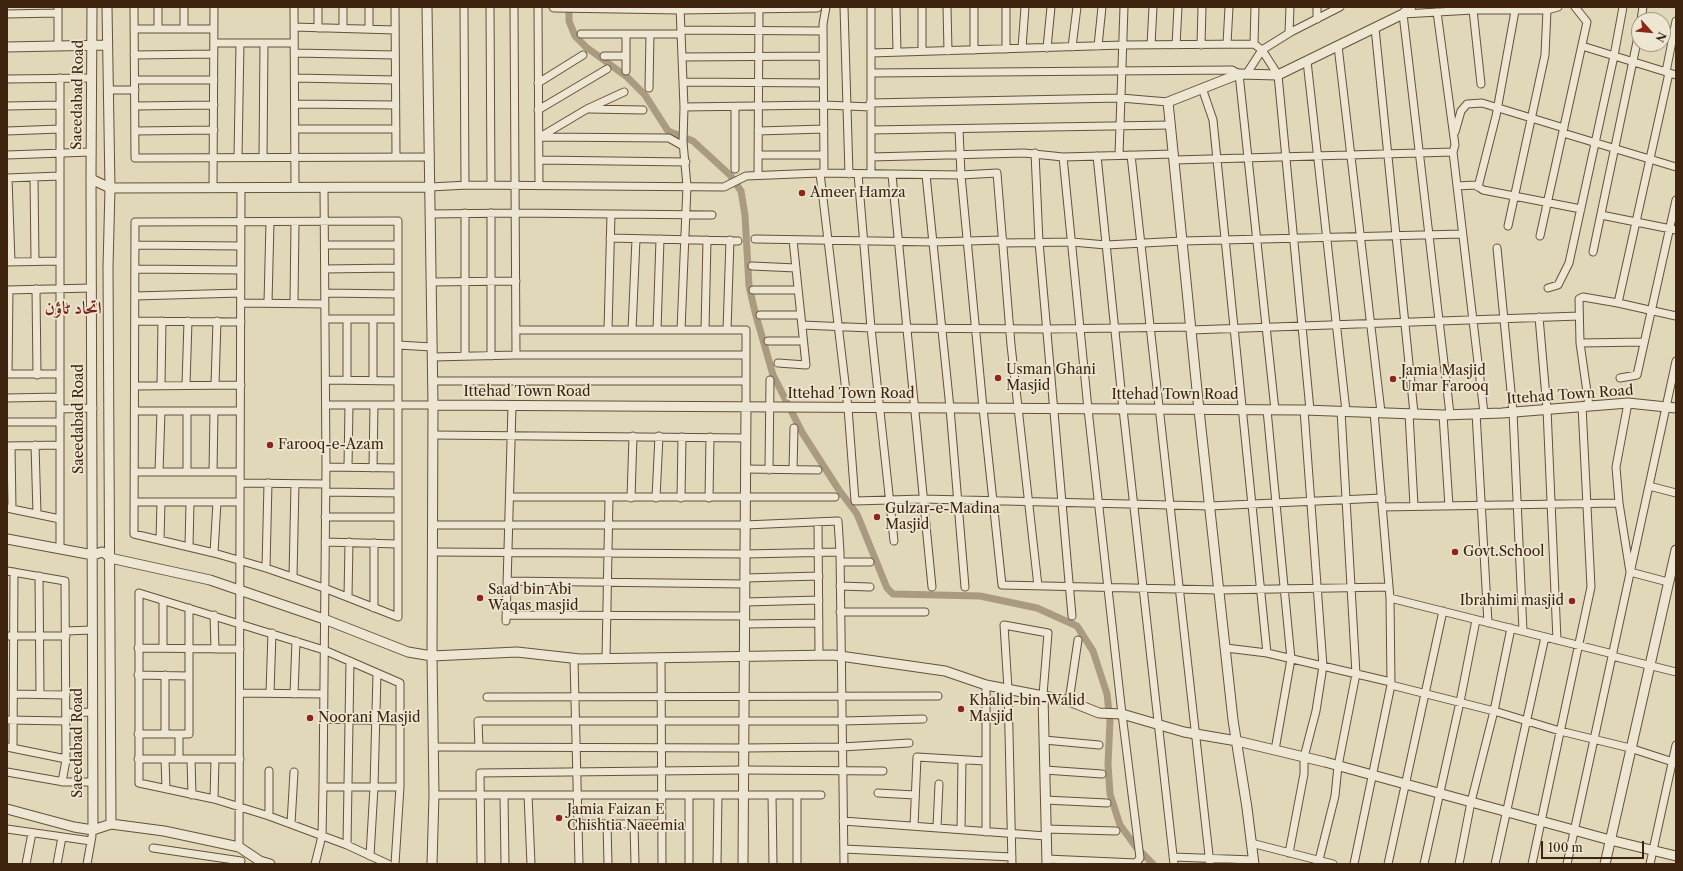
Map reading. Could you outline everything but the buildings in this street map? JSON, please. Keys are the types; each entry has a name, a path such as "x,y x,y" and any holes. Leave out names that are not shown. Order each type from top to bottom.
{"street":[{"name":"Saeedabad Road","path":"92,7 93,46 91,179 93,830"},
{"name":"Saeedabad Road","path":"107,7 110,188 108,266 111,824"},
{"path":"134,7 135,158 429,157"},
{"path":"158,7 158,29"},
{"path":"184,7 184,28"},
{"path":"213,188 214,7"},
{"path":"294,7 295,187"},
{"path":"318,7 318,28"},
{"path":"343,7 343,28"},
{"path":"369,29 370,7"},
{"path":"395,7 396,157"},
{"path":"428,7 433,357 432,656 434,795 432,864"},
{"path":"464,7 466,185"},
{"path":"490,7 491,185"},
{"path":"514,7 516,355"},
{"path":"538,7 539,186"},
{"path":"758,175 759,7"},
{"path":"559,8 817,7"},
{"path":"826,7 823,31 824,155 822,173 828,240 848,408 855,501 923,499 1210,506 1382,498"},
{"path":"844,7 849,174"},
{"path":"871,7 871,174"},
{"path":"896,7 897,52"},
{"path":"922,7 922,51"},
{"path":"947,7 948,51"},
{"path":"974,7 974,50"},
{"path":"1006,7 1006,49"},
{"path":"1022,48 1025,7"},
{"path":"1047,48 1051,7"},
{"path":"1072,47 1077,7"},
{"path":"1098,46 1102,7"},
{"path":"1120,155 1124,7"},
{"path":"1151,45 1153,7"},
{"path":"1176,45 1178,7"},
{"path":"1201,45 1202,7"},
{"path":"1227,44 1229,7"},
{"path":"1254,44 1255,7"},
{"path":"1289,33 1290,7"},
{"path":"1317,7 1317,19"},
{"path":"684,111 758,106 848,106 1121,98 1168,102 1243,73 1262,50 1289,33 1340,7"},
{"path":"871,73 1232,70 1243,73 1278,75 1403,14 1411,7"},
{"path":"1403,14 1473,10 1547,10 1558,7"},
{"path":"1540,236 1587,22 1575,7"},
{"path":"1548,288 1558,285 1569,263 1614,56 1623,7"},
{"path":"680,8 684,111 683,144 686,162 687,186 681,330"},
{"path":"7,14 58,10 58,46"},
{"path":"1473,10 1480,84"},
{"path":"1508,226 1545,55 1547,10"},
{"path":"1478,187 1498,109 1515,11"},
{"path":"1437,12 1454,136 1455,145 1453,152 1473,320 1480,413 1488,623"},
{"path":"1403,14 1440,321 1447,414 1449,506"},
{"path":"1618,303 1670,74 1676,21"},
{"path":"294,27 395,30"},
{"path":"134,29 214,28"},
{"path":"1375,28 1405,322 1412,413 1414,506"},
{"path":"581,34 650,34 759,30 823,31"},
{"path":"626,34 626,71"},
{"path":"649,88 650,34"},
{"path":"214,43 294,43"},
{"path":"238,158 240,43"},
{"path":"263,157 264,43"},
{"path":"871,53 1123,45 1254,44 1262,50 1278,75 1302,326 1310,501 1323,666 1316,711 1304,757 1304,774 1289,853"},
{"path":"7,47 107,46"},
{"path":"1338,46 1370,323 1378,412 1382,507 1390,598 1391,684 1354,864"},
{"path":"1582,46 1670,74"},
{"path":"1593,252 1636,52"},
{"path":"294,53 395,55"},
{"path":"134,55 214,54"},
{"path":"538,83 583,55"},
{"path":"604,56 626,56"},
{"path":"682,57 823,56"},
{"path":"1307,61 1327,237 1343,411 1346,500 1356,674 1338,766 1335,796 1319,860"},
{"path":"538,110 607,69"},
{"path":"1243,73 1249,158 1267,327 1276,503 1291,659 1275,750"},
{"path":"60,78 60,548"},
{"path":"7,79 92,78"},
{"path":"295,78 395,80"},
{"path":"135,80 214,80"},
{"path":"683,82 823,83"},
{"path":"1202,88 1213,120 1267,653"},
{"path":"108,90 135,90"},
{"path":"539,137 587,109 624,92"},
{"path":"1097,156 1114,329 1173,860 1253,862 1219,590 1168,102"},
{"path":"1454,136 1461,111 1467,104 1482,103 1531,118 1595,143 1676,167"},
{"path":"295,104 395,105"},
{"path":"7,106 60,105"},
{"path":"135,106 214,106"},
{"path":"734,169 735,107"},
{"path":"587,109 643,110"},
{"path":"871,130 1171,125"},
{"path":"7,131 60,129"},
{"path":"295,129 396,129"},
{"path":"758,131 824,129"},
{"path":"959,129 961,175 975,328 1002,585 1219,590 1389,587"},
{"path":"135,131 214,130"},
{"path":"539,137 669,138 683,144"},
{"path":"7,155 91,152"},
{"path":"871,157 1035,153 1063,157 1131,155 1216,159 1453,152"},
{"path":"1035,153 1039,242 1068,586 1072,616"},
{"path":"758,155 824,155"},
{"path":"1131,155 1178,589 1210,861"},
{"path":"844,849 1012,860 1008,689 1004,625 1048,633 1043,695 1047,862 1136,863 1140,858 1098,503 1063,157"},
{"path":"539,160 686,162"},
{"path":"91,179 110,188 430,187 466,185 724,187 743,177 758,175 822,173 961,175 997,173 1010,329 1038,586"},
{"path":"858,174 871,328 894,541"},
{"path":"892,175 932,587"},
{"path":"926,175 950,408 965,587"},
{"path":"60,176 8,178 9,262 60,261"},
{"path":"34,177 35,261"},
{"path":"1457,186 1476,185 1483,190 1581,209"},
{"path":"315,864 322,836 323,787 326,492 324,187"},
{"path":"152,848 241,863 241,188"},
{"path":"1620,378 1637,375 1651,310 1673,229 1676,200"},
{"path":"491,213 491,356"},
{"path":"430,214 516,213 712,215"},
{"path":"465,214 465,356"},
{"path":"608,330 611,214"},
{"path":"1601,215 1673,229"},
{"path":"398,220 398,617 324,588 266,568 214,553 134,534 135,222 295,222 398,220"},
{"path":"268,303 270,222"},
{"path":"294,303 295,222"},
{"path":"755,239 933,242 1072,242 1106,246 1183,241 1462,234"},
{"path":"610,238 734,241 727,330"},
{"path":"632,330 636,239"},
{"path":"657,330 660,239"},
{"path":"705,330 707,240"},
{"path":"778,363 806,365 793,240"},
{"path":"135,245 241,246"},
{"path":"325,245 398,245"},
{"path":"1498,248 1513,412 1523,631"},
{"path":"752,266 796,268"},
{"path":"325,269 398,268"},
{"path":"135,269 241,270"},
{"path":"431,282 516,281"},
{"path":"60,374 8,374 8,290 92,288"},
{"path":"36,290 37,375"},
{"path":"753,290 798,290"},
{"path":"325,293 398,294"},
{"path":"135,296 241,294"},
{"path":"1532,864 1591,587 1586,503 1585,406 1580,343 1579,300 1583,297 1676,316"},
{"path":"241,303 325,304"},
{"path":"760,315 801,315"},
{"path":"802,325 906,329 1233,328 1579,316"},
{"path":"1539,317 1547,409 1557,640"},
{"path":"325,319 398,319"},
{"path":"347,319 347,380"},
{"path":"373,319 373,380"},
{"path":"135,321 241,322"},
{"path":"161,385 162,321"},
{"path":"186,385 188,321"},
{"path":"215,385 217,321"},
{"path":"517,330 746,330 743,864"},
{"path":"768,341 803,341"},
{"path":"1580,343 1644,342"},
{"path":"398,345 432,347"},
{"path":"433,357 516,355 746,355"},
{"path":"1567,864 1592,739 1613,655 1676,361"},
{"path":"326,380 398,381"},
{"path":"769,470 772,407 770,380"},
{"path":"433,381 746,381"},
{"path":"135,386 240,384"},
{"path":"7,398 60,398"},
{"path":"1628,403 1616,467 1619,503 1630,572"},
{"name":"Ittehad Town Road","path":"433,405 1307,410 1447,414 1513,412 1628,403 1676,408"},
{"path":"326,405 433,405"},
{"path":"348,467 349,405"},
{"path":"373,468 374,405"},
{"path":"512,406 506,618 607,616 819,623"},
{"path":"60,409 92,408"},
{"path":"134,411 240,411"},
{"path":"160,472 161,411"},
{"path":"187,411 187,472"},
{"path":"213,472 214,411"},
{"path":"7,422 60,422"},
{"path":"793,470 794,428"},
{"path":"433,435 746,438"},
{"path":"631,498 633,436"},
{"path":"656,498 658,436"},
{"path":"681,498 682,437"},
{"path":"709,498 710,438"},
{"path":"35,445 37,514"},
{"path":"60,445 9,446 9,509 60,518"},
{"path":"326,467 398,468"},
{"path":"745,469 818,470"},
{"path":"134,472 240,472"},
{"path":"240,483 326,484"},
{"path":"266,568 268,483"},
{"path":"293,577 295,484"},
{"path":"1649,486 1676,493"},
{"path":"326,492 398,493"},
{"path":"510,497 835,497"},
{"path":"606,659 609,498"},
{"path":"134,502 240,502"},
{"path":"160,540 161,502"},
{"path":"189,547 190,502"},
{"path":"214,553 217,502"},
{"path":"1382,507 1619,503"},
{"path":"325,518 398,517"},
{"path":"433,525 745,525 838,521 840,552 840,656 844,864"},
{"path":"818,523 819,655"},
{"path":"7,539 93,554 102,552 110,558 210,580 324,619 408,652 432,656 517,652 574,659 660,657 744,658 819,655 840,656 945,671 986,685 1069,701 1099,713 1122,714 1195,734 1237,741 1304,757 1541,820 1610,840 1676,856"},
{"path":"325,542 398,544"},
{"path":"348,598 349,542"},
{"path":"374,543 374,608"},
{"path":"1605,864 1649,665 1671,580 1676,550"},
{"path":"432,552 745,554 840,552"},
{"path":"840,562 870,562"},
{"path":"62,782 66,759 65,581 10,572 10,636 14,694 10,720 10,748 66,759"},
{"path":"1630,572 1671,580"},
{"path":"39,576 40,694"},
{"path":"507,581 745,581 819,576"},
{"path":"840,586 870,587"},
{"path":"388,864 347,845 269,816 214,799 139,783 139,594 214,615 324,650 400,683 400,787 395,864"},
{"path":"1390,598 1578,645 1676,672"},
{"path":"745,602 819,600"},
{"path":"163,601 163,648"},
{"path":"138,734 189,734 189,608"},
{"path":"1388,864 1404,784 1426,693 1443,611"},
{"path":"840,612 926,612"},
{"path":"214,615 215,649"},
{"path":"1424,864 1438,793 1460,702 1476,620"},
{"path":"1459,864 1471,802 1494,711 1511,628"},
{"path":"10,636 39,636 92,630"},
{"path":"270,693 272,633"},
{"path":"1495,864 1545,637"},
{"path":"1069,701 1078,640"},
{"path":"294,694 296,641"},
{"path":"138,648 240,649"},
{"path":"1226,648 1267,653 1356,674 1494,711 1560,731 1630,748 1674,762"},
{"path":"660,657 662,864"},
{"path":"574,659 579,864"},
{"path":"347,845 350,661"},
{"path":"370,856 374,787 377,673"},
{"path":"138,674 188,676"},
{"path":"165,675 165,734"},
{"path":"986,685 986,832"},
{"path":"240,692 323,694"},
{"path":"14,694 66,694"},
{"path":"487,697 841,695 938,696"},
{"path":"66,712 92,712"},
{"path":"323,719 400,720"},
{"path":"479,747 478,720 842,721 923,719"},
{"path":"10,720 66,721"},
{"path":"179,734 179,759"},
{"path":"1044,740 1099,745"},
{"path":"434,747 744,748 842,747 909,743"},
{"path":"1650,864 1674,762 1676,745"},
{"path":"914,826 917,757 985,761"},
{"path":"138,759 240,759"},
{"path":"165,759 166,789"},
{"path":"191,759 192,795"},
{"path":"214,759 214,799"},
{"path":"961,829 962,760"},
{"path":"482,864 480,773 662,770 883,771"},
{"path":"1044,770 1102,774"},
{"path":"269,771 269,816"},
{"path":"7,772 62,782 92,782"},
{"path":"291,824 294,772"},
{"path":"937,827 939,784"},
{"path":"323,787 400,787"},
{"path":"878,793 915,795"},
{"path":"434,795 820,795"},
{"path":"504,795 505,864"},
{"path":"528,795 531,864"},
{"path":"689,795 689,864"},
{"path":"772,795 773,864"},
{"path":"797,795 797,864"},
{"path":"717,864 718,796"},
{"path":"1045,800 1107,803"},
{"path":"7,810 74,827 93,830 111,824 164,831 240,848 260,861 270,864"},
{"path":"843,821 937,827 1011,834 1116,831"},
{"path":"578,824 662,824"},
{"path":"607,824 608,864"},
{"path":"634,824 635,864"},
{"path":"7,838 8,829 91,841"},
{"path":"87,864 93,830"},
{"path":"26,864 32,833"},
{"path":"57,864 62,837"},
{"path":"1251,843 1333,864"}],"waterway":[{"path":"569,7 569,21 575,36 586,47 627,77 645,95 668,131 693,141 730,175 741,191 745,215 749,286 773,375 803,434 839,490 857,514 887,588 893,594 980,596 1037,608 1077,626 1093,651 1107,694 1110,721 1108,764 1110,794 1120,825 1136,847 1153,864"}],"place":[{"name":"Ameer Hamza","path":"802,193"},
{"name":"Usman Ghani Masjid","path":"998,378"},
{"name":"Jamia Masjid Umar Farooq","path":"1393,379"},
{"name":"Farooq-e-Azam","path":"270,445"},
{"name":"Gulzar-e-Madina Masjid","path":"877,517"},
{"name":"Govt.School","path":"1455,552"},
{"name":"Saad bin Abi Waqas masjid","path":"480,598"},
{"name":"Ibrahimi masjid","path":"1572,601"},
{"name":"Khalid-bin-Walid Masjid","path":"961,709"},
{"name":"Noorani Masjid","path":"310,718"},
{"name":"Jamia Faizan E Chishtia Naeemia","path":"559,818"}],"district":[{"name":"اتحاد ٹاؤن","path":"73,309"}]}
